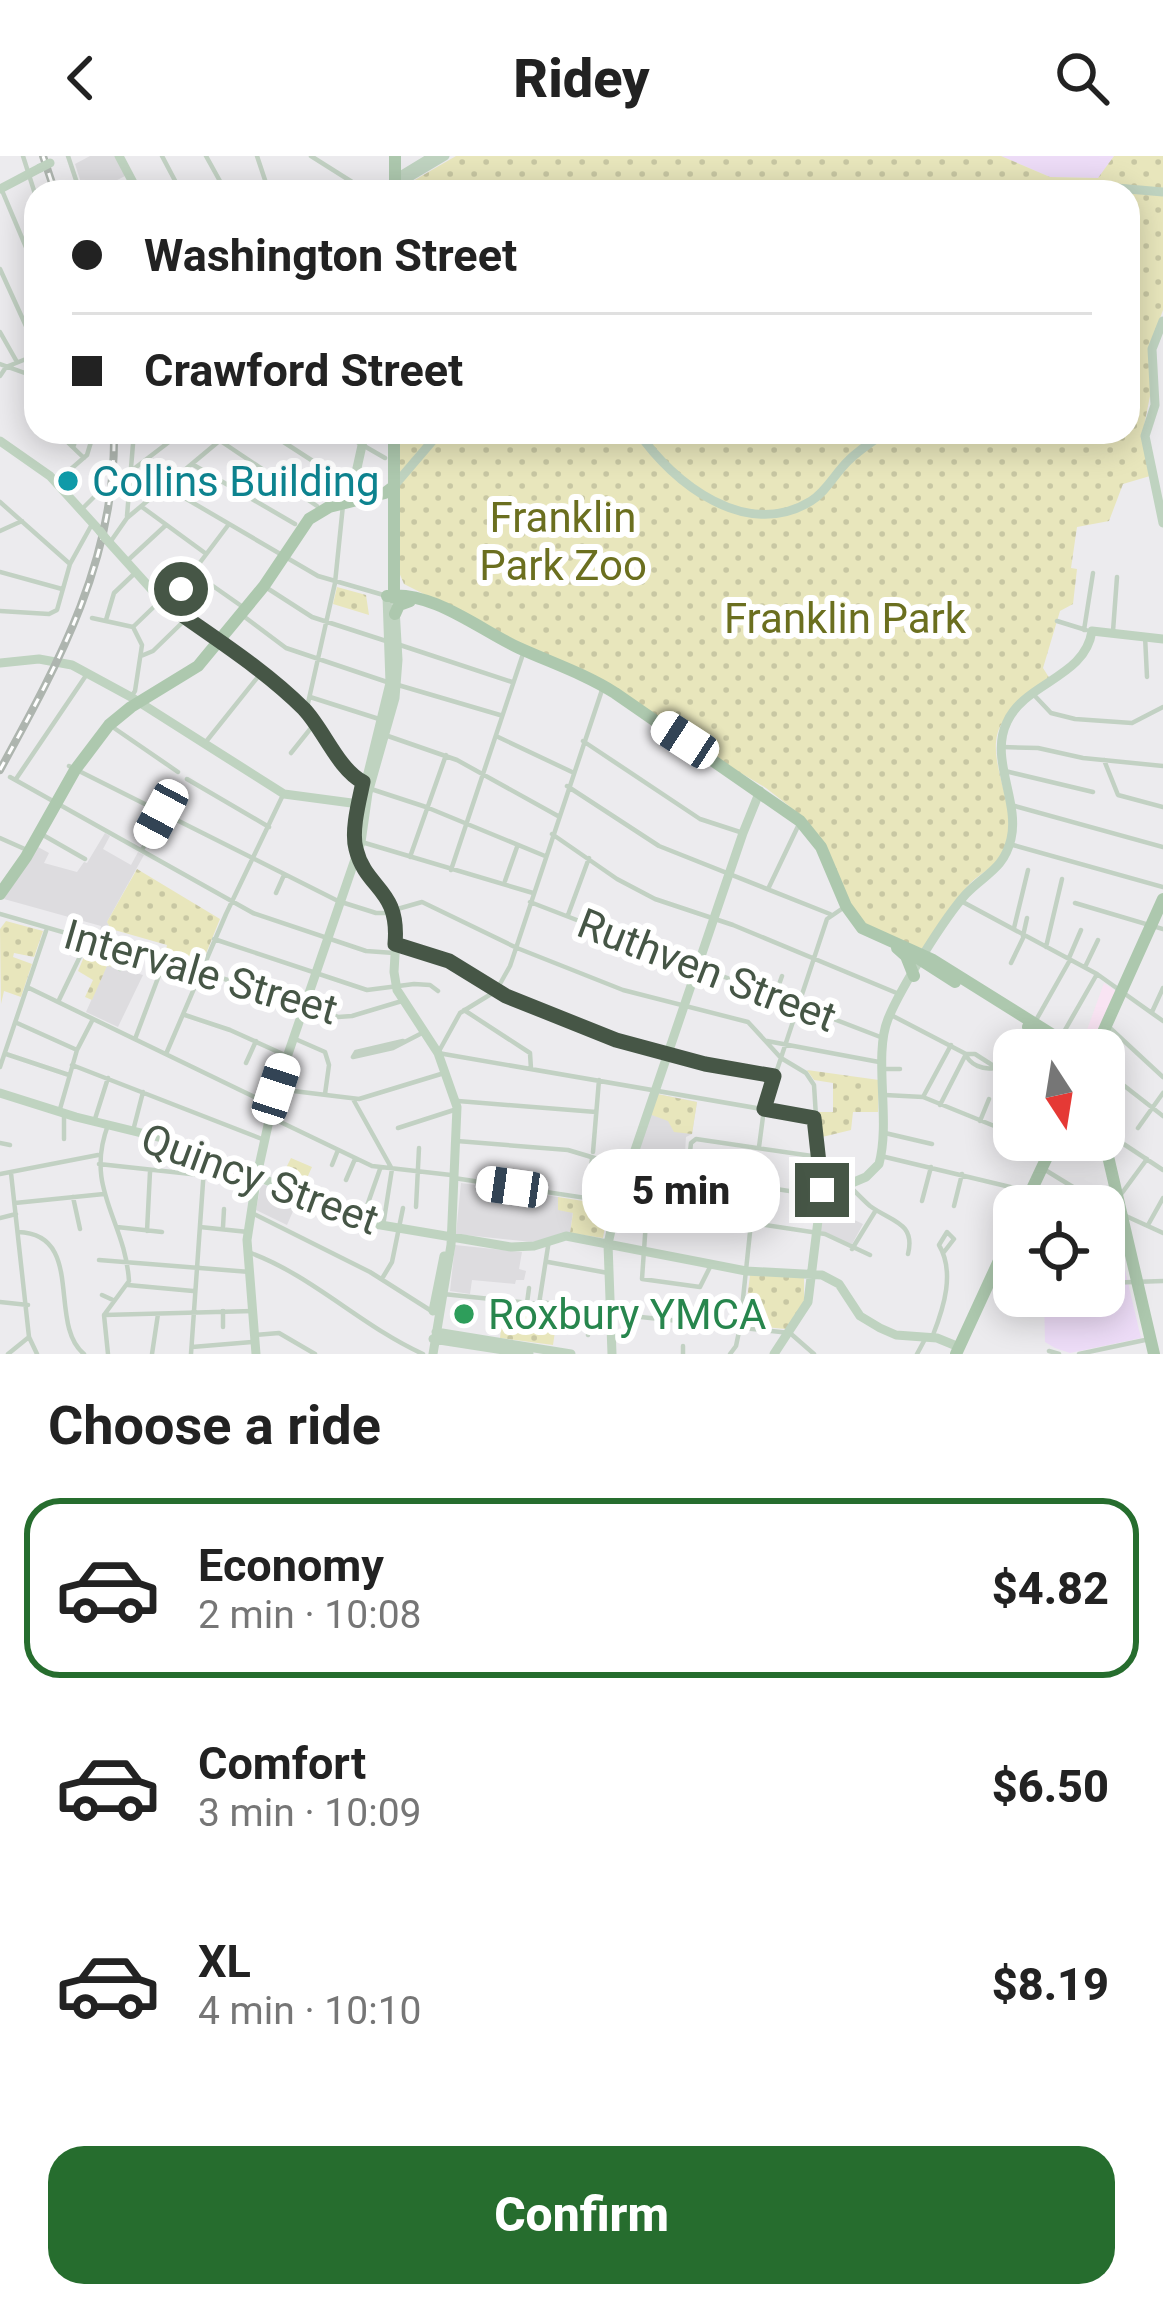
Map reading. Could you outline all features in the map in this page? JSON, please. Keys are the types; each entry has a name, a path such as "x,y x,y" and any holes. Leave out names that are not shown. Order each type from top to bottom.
{"main road":[{"path":"0,188 65,156"},
{"path":"404,180 433,156"},
{"path":"405,180 445,156"},
{"path":"1162,516 1145,436 1155,405 1152,349 1163,321"},
{"path":"0,441 56,482 165,603 306,712 347,766 368,782"},
{"path":"388,444 393,684 385,726 359,804 356,851 395,912 396,984 401,1000 438,1052 457,1105 443,1294 428,1354"},
{"path":"390,444 394,643"},
{"path":"241,610 264,586 295,524 317,506 350,493 388,489 423,444"},
{"path":"647,444 687,487 737,509 770,513 812,500 869,444"},
{"path":"0,894 93,731 135,699 189,674 309,520 350,493 362,445"},
{"path":"391,556 401,585 523,652"},
{"path":"391,596 602,688 759,792 799,823 821,848 839,909 865,935 993,990 1044,1029"},
{"path":"391,596 426,601"},
{"path":"395,614 399,605 410,601"},
{"path":"774,1354 808,1302 821,1196 874,1170 881,1156 884,1038 890,1014 961,901 1000,866 1010,844 1011,806 1002,747 1007,719 1084,656 1088,630 1163,639"},
{"path":"0,663 49,660 88,673 284,794 359,804"},
{"path":"72,768 135,699"},
{"path":"256,1344 248,1232 257,1175 276,1089 356,851 368,782"},
{"path":"612,1354 608,1244 617,1203 759,792"},
{"path":"0,882 40,834 54,800"},
{"path":"1104,1029 1157,927 1163,899"},
{"path":"839,909 867,932 923,959 1037,1029"},
{"path":"896,947 906,955 914,976"},
{"name":"Quincy Street","path":"0,1093 205,1154 383,1226 518,1247 562,1236 746,1271 811,1273"},
{"path":"1034,1185 1045,1161"},
{"path":"433,1336 433,1312 449,1238"},
{"path":"1125,1253 1149,1349"},
{"path":"811,1273 836,1281 856,1312 880,1328 896,1335 929,1336 958,1351 993,1277"},
{"path":"433,1336 529,1354"},
{"path":"433,1336 571,1354"}],"street":[{"path":"22,156 39,168 38,180"},
{"path":"310,156 349,180"},
{"path":"0,188 24,243"},
{"path":"0,269 24,324"},
{"path":"0,332 17,362"},
{"path":"0,376 3,365 24,358"},
{"path":"56,482 85,458 90,444"},
{"path":"127,518 133,444"},
{"path":"131,471 166,444"},
{"path":"0,611 55,613 70,564 215,444"},
{"path":"226,444 317,506"},
{"path":"284,444 350,493 306,712"},
{"path":"74,445 85,458"},
{"path":"362,445 386,458"},
{"path":"192,464 295,524"},
{"path":"166,487 335,584 391,596"},
{"path":"81,510 96,495"},
{"path":"0,502 70,564"},
{"path":"142,506 207,554"},
{"path":"0,531 22,521"},
{"path":"133,627 165,603 194,572 229,524"},
{"path":"126,562 166,525"},
{"path":"0,572 62,590"},
{"path":"194,572 280,645 500,715"},
{"path":"106,620 110,599 135,573"},
{"path":"1057,621 1088,630 1093,573"},
{"path":"1113,632 1117,577"},
{"path":"264,586 302,613 512,682"},
{"path":"141,656 153,651 187,618"},
{"path":"92,619 133,627 142,640 135,699"},
{"path":"1145,636 1147,677"},
{"path":"451,870 523,652"},
{"path":"88,673 13,778 254,913 365,951 395,948 449,961 496,991 616,1040 705,1064 774,1076"},
{"path":"204,743 261,673"},
{"path":"602,688 517,947 496,991 464,1010 438,1052 814,1118"},
{"path":"1034,694 1052,713 1075,719 1126,724 1163,707"},
{"path":"310,697 446,755 558,816"},
{"path":"291,753 315,723"},
{"path":"109,725 178,772"},
{"path":"494,734 572,772"},
{"path":"583,741 700,819 742,833"},
{"path":"1002,747 1163,766"},
{"path":"410,857 446,755"},
{"path":"1104,760 1118,795 1163,807"},
{"path":"72,768 338,901 376,914 422,902 622,990 743,1019 781,1058 811,1079 817,1099 814,1118 820,1156 821,1196 694,1176 688,1170 691,1143 696,1139 820,1156"},
{"path":"1004,771 1093,792"},
{"path":"188,779 269,827"},
{"path":"368,782 545,856"},
{"path":"567,786 659,846 839,909 814,960 774,1076 759,1147"},
{"path":"166,1054 284,794"},
{"path":"1011,806 1163,847"},
{"path":"142,850 161,814"},
{"path":"769,887 799,823"},
{"path":"552,833 643,894 714,918 902,996"},
{"path":"40,834 85,859"},
{"path":"0,838 27,850"},
{"path":"1010,844 1163,887"},
{"path":"504,884 517,847"},
{"path":"356,851 410,857 532,893"},
{"path":"567,917 589,858"},
{"path":"1013,930 1028,870"},
{"path":"276,893 284,875"},
{"path":"1046,947 1062,879"},
{"path":"961,901 1097,974 1163,1021"},
{"name":"Ruthven Street","path":"530,902 884,1038"},
{"path":"1076,903 1157,927"},
{"name":"Intervale Street","path":"0,914 342,1018 401,1000"},
{"path":"1011,963 1027,918"},
{"path":"0,1067 47,928"},
{"path":"1035,1022 1081,930"},
{"path":"58,1002 88,940"},
{"path":"214,940 367,990 424,984 438,991"},
{"path":"1084,968 1099,940"},
{"path":"120,969 126,951"},
{"path":"135,1039 164,962"},
{"path":"1070,1029 1097,974"},
{"path":"776,994 782,976"},
{"path":"27,987 166,1054 338,1150 381,1168 814,1233 870,1255"},
{"path":"1152,1012 1163,988"},
{"path":"464,1010 530,1053 531,1069"},
{"path":"890,1014 951,1045 971,1062 993,1069"},
{"path":"185,1015 287,1055"},
{"path":"64,1139 62,1113 69,1075 93,1019"},
{"path":"16,1022 77,1050"},
{"path":"1106,1024 1163,1077"},
{"path":"403,1041 397,1047 353,1058 356,1052 424,1032"},
{"path":"293,1038 325,1052 329,1065 325,1095"},
{"path":"767,1041 900,1069"},
{"path":"246,1063 256,1042"},
{"path":"923,1097 951,1045"},
{"path":"4,1054 69,1075"},
{"path":"940,1105 966,1054"},
{"path":"72,1065 265,1140"},
{"path":"276,1089 353,1100 446,1072"},
{"path":"94,1122 108,1078"},
{"path":"587,1198 599,1080"},
{"path":"1125,1086 1163,1116"},
{"path":"132,1131 143,1092"},
{"path":"1138,1128 1163,1093"},
{"path":"885,1095 923,1097 993,1125"},
{"path":"353,1100 392,1169 383,1226"},
{"path":"980,1120 989,1100"},
{"path":"398,1128 457,1105 596,1112"},
{"path":"108,1125 99,1164 127,1264 128,1286"},
{"path":"883,1133 932,1144"},
{"path":"457,1141 592,1157 628,1168"},
{"path":"0,1143 10,1145"},
{"path":"416,1208 419,1148"},
{"path":"1125,1149 1163,1170"},
{"path":"332,1165 338,1150"},
{"path":"205,1154 191,1350 256,1344 279,1334 315,1354"},
{"path":"0,1174 98,1155"},
{"path":"881,1156 1004,1185"},
{"path":"346,1180 356,1159"},
{"path":"1125,1186 1147,1160"},
{"path":"99,1164 201,1175"},
{"path":"922,1201 931,1167"},
{"path":"362,1220 381,1168"},
{"path":"1042,1168 1068,1185"},
{"path":"11,1172 29,1337 37,1354"},
{"path":"147,1231 150,1172"},
{"path":"954,1206 962,1174"},
{"path":"730,1354 740,1327 755,1185"},
{"path":"848,1185 904,1227 910,1237 908,1254"},
{"path":"15,1203 104,1193"},
{"path":"73,1197 80,1229"},
{"path":"1147,1227 1163,1198"},
{"path":"382,1278 392,1262 403,1208"},
{"path":"647,1208 639,1275 644,1280 700,1287 710,1265"},
{"path":"224,1209 224,1230"},
{"path":"852,1250 876,1210"},
{"path":"251,1213 382,1278 433,1312"},
{"path":"0,1218 16,1214"},
{"path":"1125,1217 1163,1233"},
{"path":"117,1227 163,1232"},
{"path":"197,1227 248,1232"},
{"path":"18,1232 38,1235 55,1253 65,1290 66,1329 84,1354"},
{"path":"542,1302 549,1240"},
{"path":"248,1252 283,1266 385,1336 428,1354"},
{"path":"916,1354 945,1307 944,1252"},
{"path":"99,1260 250,1272"},
{"path":"547,1262 608,1273"},
{"path":"1125,1282 1163,1281"},
{"path":"108,1354 104,1315 128,1286 195,1291"},
{"path":"527,1304 529,1288"},
{"path":"443,1294 565,1306"},
{"path":"102,1295 113,1300"},
{"path":"0,1302 28,1305"},
{"path":"223,1311 223,1327"},
{"path":"104,1315 253,1311"},
{"path":"152,1354 158,1314"},
{"path":"588,1336 591,1320 740,1327 790,1333 814,1354"},
{"path":"385,1336 388,1324"},
{"path":"8,1354 29,1337"},
{"path":"1081,1354 1126,1344 1149,1349"},
{"path":"1126,1344 1128,1354"},
{"path":"1049,1351 1059,1354"}],"shaded area":[{"path":"90,156 115,156 125,176 80,180 75,164"},
{"path":"1001,156 1114,156 1099,178 1050,177"},
{"path":"105,833 110,836 103,849 131,865 138,852 144,855 107,922 111,929 107,943 98,940 101,926 4,899 38,847 49,853 44,863 77,872"},
{"path":"107,965 143,975 118,1027 86,1012"},
{"path":"1104,983 1117,992 1100,1029 1087,1029"},
{"path":"657,1094 697,1102 692,1134 686,1137 684,1169 689,1181 683,1193 658,1188 648,1191 643,1204 623,1201"},
{"path":"461,1183 558,1197 573,1212 570,1233 532,1242 456,1234"},
{"path":"261,1184 300,1195 287,1225 256,1210"},
{"path":"824,1206 863,1224 851,1246 819,1230"},
{"path":"455,1245 522,1252 519,1269 526,1271 524,1280 515,1284 472,1280 470,1294 450,1291"},
{"path":"1125,1270 1141,1338 1070,1353 1045,1342 1044,1317 1125,1317"}],"green space":[{"name":"Franklin Park","path":"456,156 1001,156 1050,177 1098,178 1114,156 1163,156 1163,310 1149,349 1151,391 1142,436 1150,476 1123,484 1109,521 1077,527 1071,568 1077,569 1073,604 1060,611 1043,668 1050,679 1012,711 997,736 1008,811 1007,840 995,864 960,895 924,949 878,934 857,917 830,859 789,806 766,788 527,646 404,584 398,570 398,444 1140,444 1140,180 415,180"},
{"path":"337,587 366,595 369,615 333,604"},
{"path":"137,869 220,919 205,956 198,954 194,967 164,959 167,945 111,929 107,922"},
{"path":"6,921 43,931 34,957 14,953 13,957 32,964 21,997 4,991 1,1004 0,929"},
{"path":"89,945 121,954 115,967 107,966 92,1000 85,997 93,980 78,971"},
{"path":"807,1070 879,1080 878,1112 853,1112 851,1130 818,1138 819,1112 833,1112 833,1083 814,1080"},
{"path":"657,1094 697,1102 692,1134 674,1132 668,1121 649,1114"},
{"path":"291,1158 312,1167 302,1189 280,1180"},
{"path":"558,1197 596,1203 595,1213 607,1215 603,1238 570,1233 573,1213 558,1210"},
{"path":"750,1275 804,1276 804,1303 786,1329 744,1325"},
{"path":"504,1304 558,1311 553,1345 500,1338"}],"railway":[{"path":"43,156 51,180"},
{"path":"0,770 80,608 105,523 113,444"}],"place":[{"name":"Collins Building","path":"68,481"},
{"name":"Roxbury YMCA","path":"464,1314"}],"route":[{"path":"181,589 168,605 285,692 315,723 351,775 363,782 354,844 392,903 397,920 395,944 449,961 506,996 616,1040 705,1064 774,1076 764,1109 814,1118 822,1190"}],"park label":[{"name":"Franklin Park Zoo","path":"563,541"}]}
